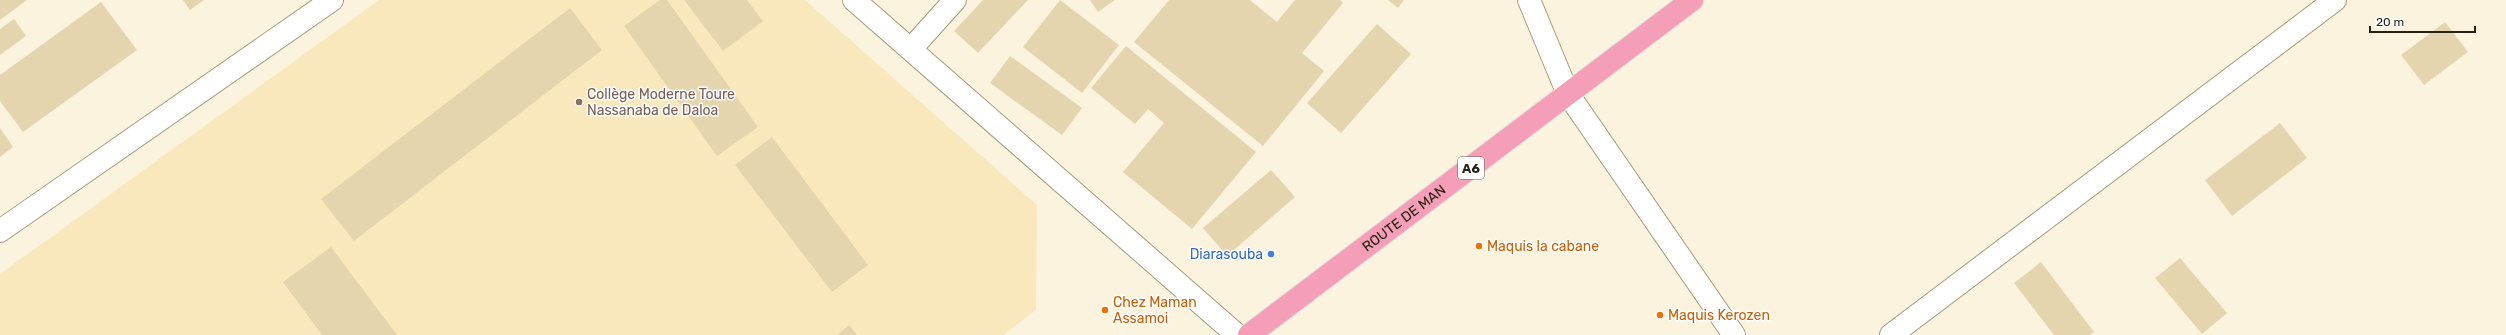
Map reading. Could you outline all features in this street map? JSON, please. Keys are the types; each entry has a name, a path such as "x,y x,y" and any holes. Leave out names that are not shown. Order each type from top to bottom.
{"highway":[{"name":"ROUTE DE MAN","path":"1249,335 1692,0"}],"street":[{"path":"0,231 332,0"},
{"path":"854,0 1237,335"},
{"path":"911,49 955,0"},
{"path":"1529,0 1568,94 1734,335"},
{"path":"1891,335 2335,0"}],"shaded area":[{"name":"Collège Moderne Toure Nassanaba de Daloa","path":"379,0 805,0 1037,205 1036,310 1003,335 0,335 0,274"}],"building":[{"path":"0,0 27,0 0,20"},
{"path":"183,0 204,0 190,10"},
{"path":"660,0 667,0 758,127 717,156 624,26"},
{"path":"684,0 747,0 763,21 723,51"},
{"path":"983,0 1028,0 978,53 954,31"},
{"path":"1060,0 1119,45 1082,93 1023,47"},
{"path":"1090,0 1115,0 1098,12"},
{"path":"1169,0 1250,0 1277,22 1295,0 1340,0 1343,3 1302,53 1324,71 1263,146 1134,42"},
{"path":"1388,0 1404,0 1398,8"},
{"path":"101,2 137,50 23,132 0,101 0,75"},
{"path":"570,8 602,50 354,241 321,199"},
{"path":"14,19 26,36 0,55 0,29"},
{"path":"2445,22 2468,52 2424,85 2401,55"},
{"path":"1377,24 1411,54 1341,133 1307,103"},
{"path":"1126,46 1256,152 1192,229 1123,172 1164,123 1148,109 1135,124 1091,88"},
{"path":"1010,56 1082,108 1062,135 990,83"},
{"path":"2280,123 2307,158 2232,216 2205,180"},
{"path":"0,128 13,147 0,157"},
{"path":"772,137 868,265 832,292 735,165"},
{"path":"1271,170 1295,197 1227,256 1203,228"},
{"path":"331,247 397,335 322,335 283,282"},
{"path":"2180,258 2227,313 2202,334 2155,278"},
{"path":"2041,262 2094,332 2090,335 2054,335 2014,283"},
{"path":"849,325 857,335 837,335"}],"place":[{"name":"Collège Moderne Toure Nassanaba de Daloa","path":"579,102"},
{"name":"Maquis la cabane","path":"1479,246"},
{"name":"Diarasouba","path":"1271,254"},
{"name":"Chez Maman Assamoi","path":"1105,310"},
{"name":"Maquis Kerozen","path":"1660,315"}]}
